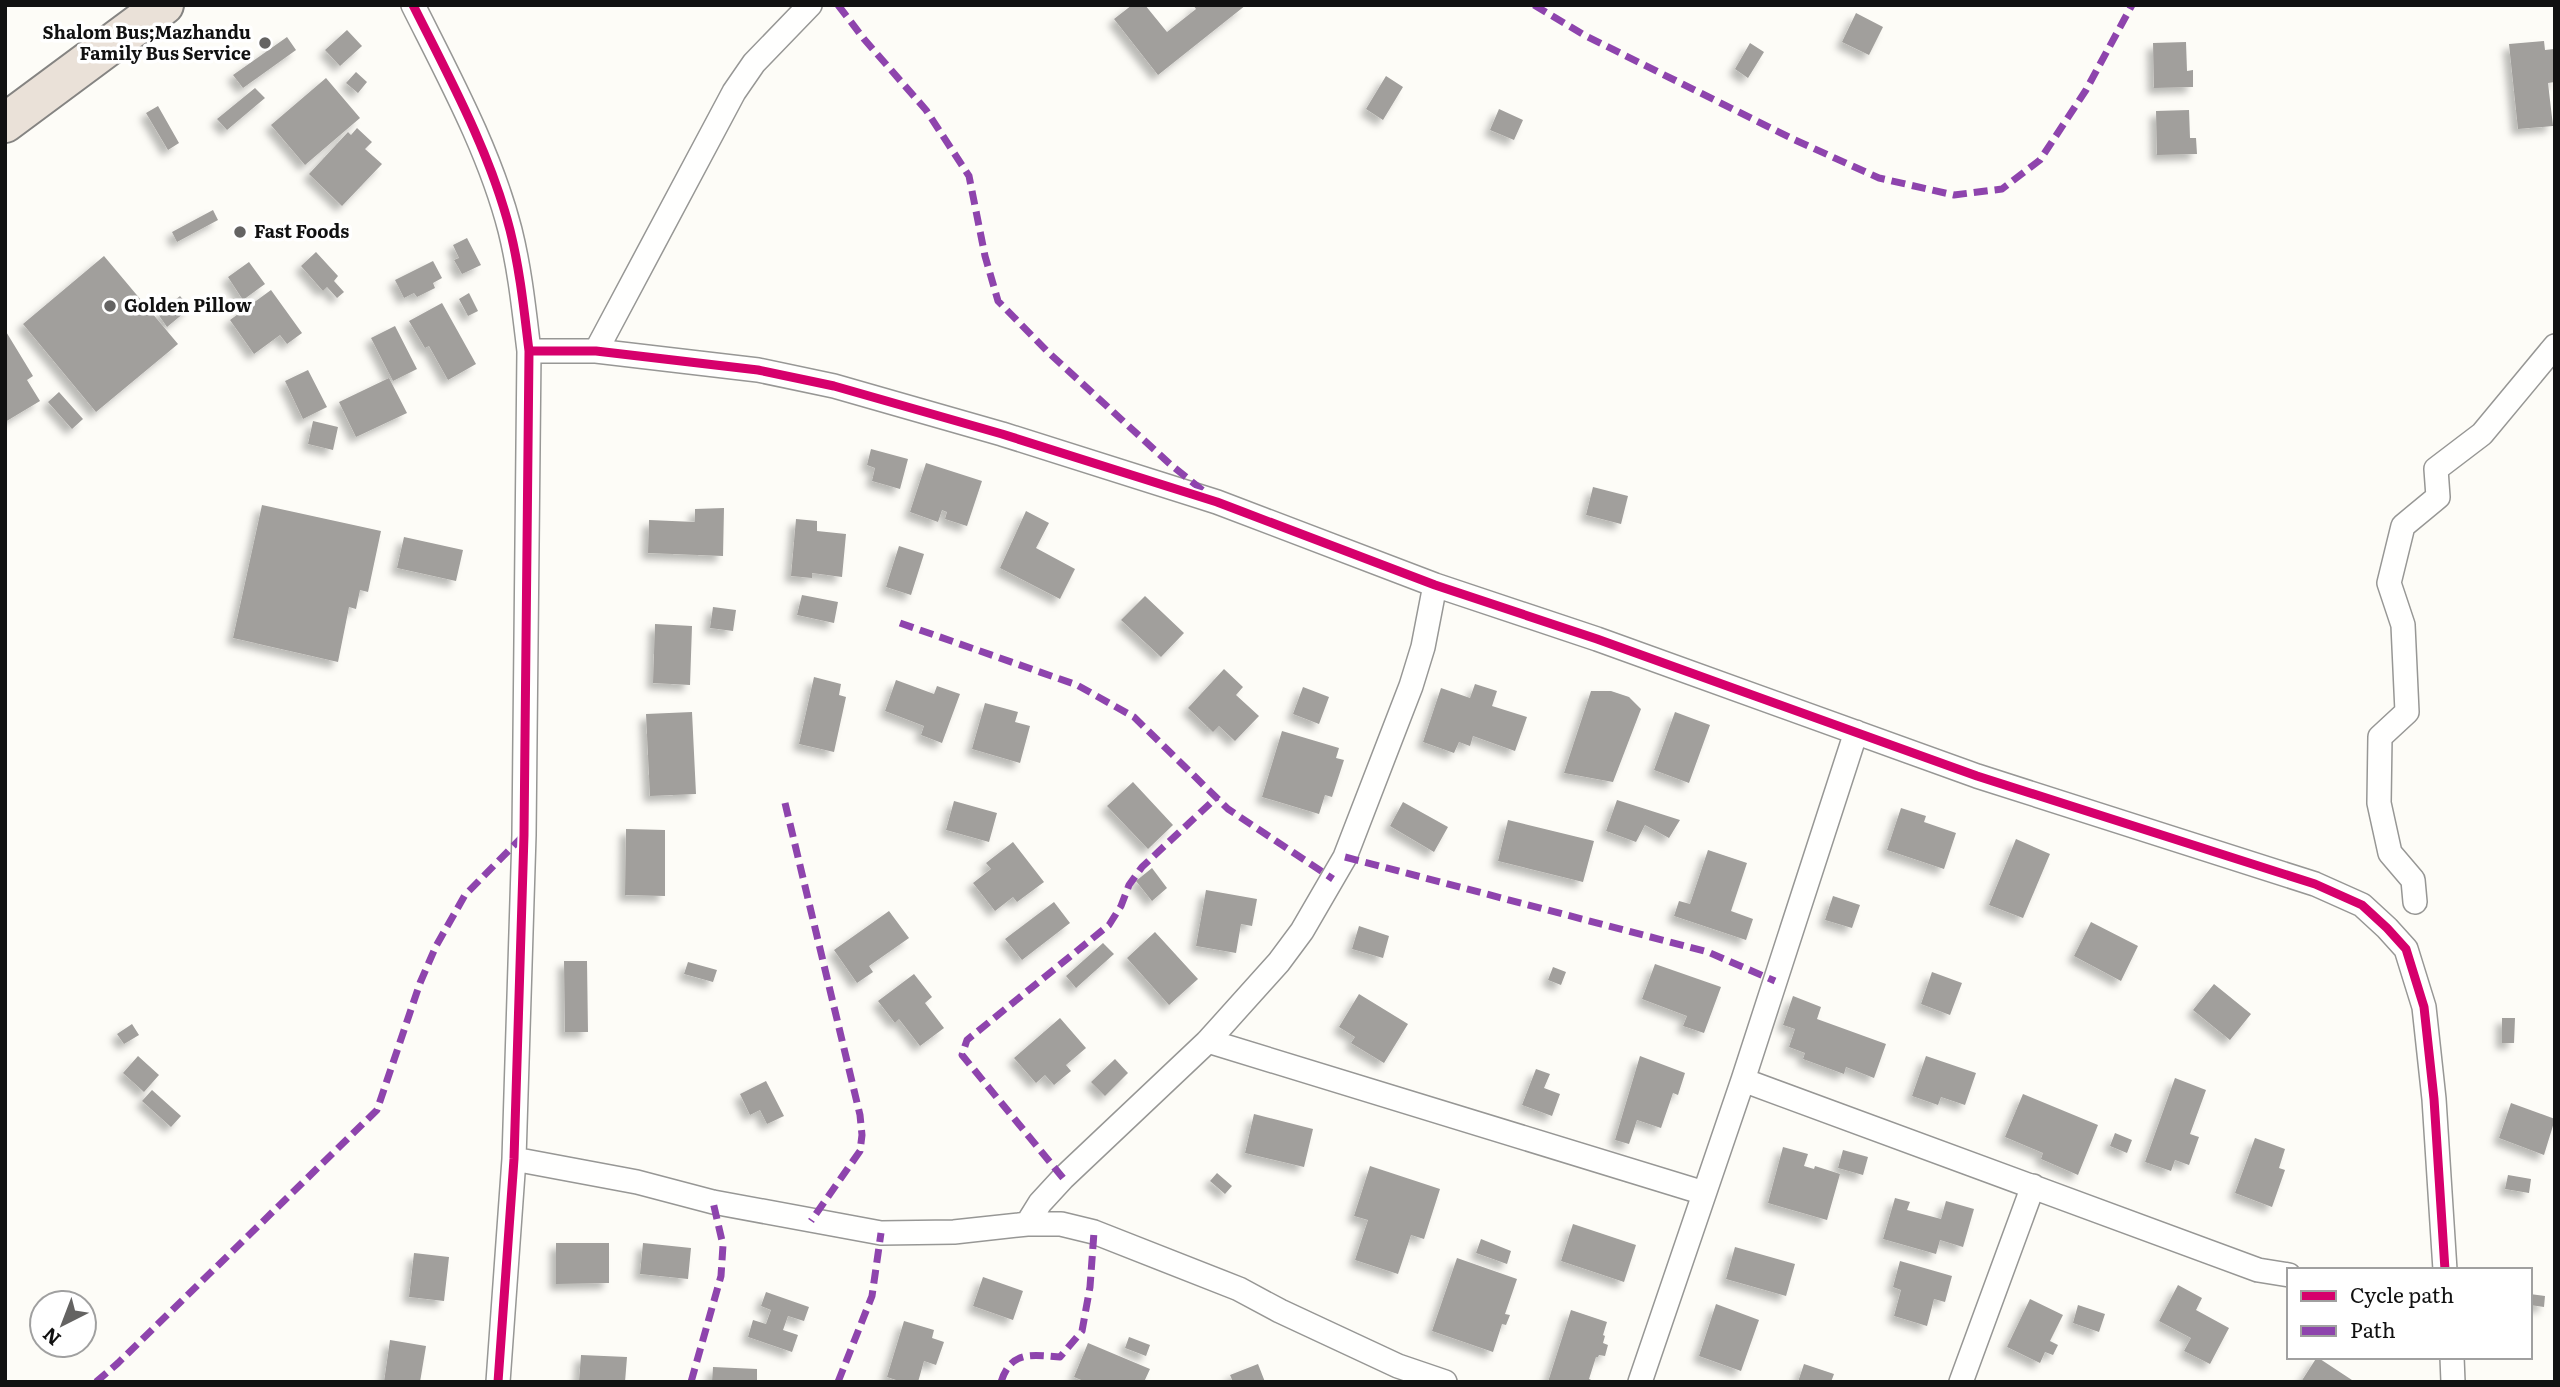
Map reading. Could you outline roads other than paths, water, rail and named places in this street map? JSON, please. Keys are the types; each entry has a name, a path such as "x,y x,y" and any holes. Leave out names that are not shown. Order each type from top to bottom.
{"highway":[{"path":"5,123 164,5"}],"street":[{"path":"413,5 472,129 509,228 521,280 529,351 524,835 514,1159 498,1382"},
{"path":"596,351 734,92 768,47 810,5"},
{"path":"2415,902 2413,880 2390,853 2379,803 2380,737 2407,712 2403,625 2389,583 2403,526 2438,497 2436,469 2482,434 2555,346"},
{"path":"529,351 596,351 758,370 859,394 1002,434 1217,502 1435,585 1597,639 1977,776 2315,884 2362,905 2388,928 2406,949 2424,1007 2434,1099 2445,1268"},
{"path":"1027,1224 1040,1203 1063,1178 1208,1041 1287,952 1302,931 1345,857 1412,685 1423,647 1435,585"},
{"path":"1640,1382 1743,1080 1856,732"},
{"path":"1208,1041 1704,1193"},
{"path":"1743,1080 2258,1269 2287,1275"},
{"path":"514,1159 637,1182 713,1202 881,1233 954,1233 1027,1224 1061,1224 1094,1232 1239,1289 1398,1366 1445,1382"},
{"path":"1961,1382 2033,1186"},
{"path":"2452,1359 2454,1382"}],"place":[{"name":"Shalom Bus;Mazhandu Family Bus Service","path":"265,43"},
{"name":"Fast Foods","path":"240,232"},
{"name":"Golden Pillow","path":"110,306"}]}
